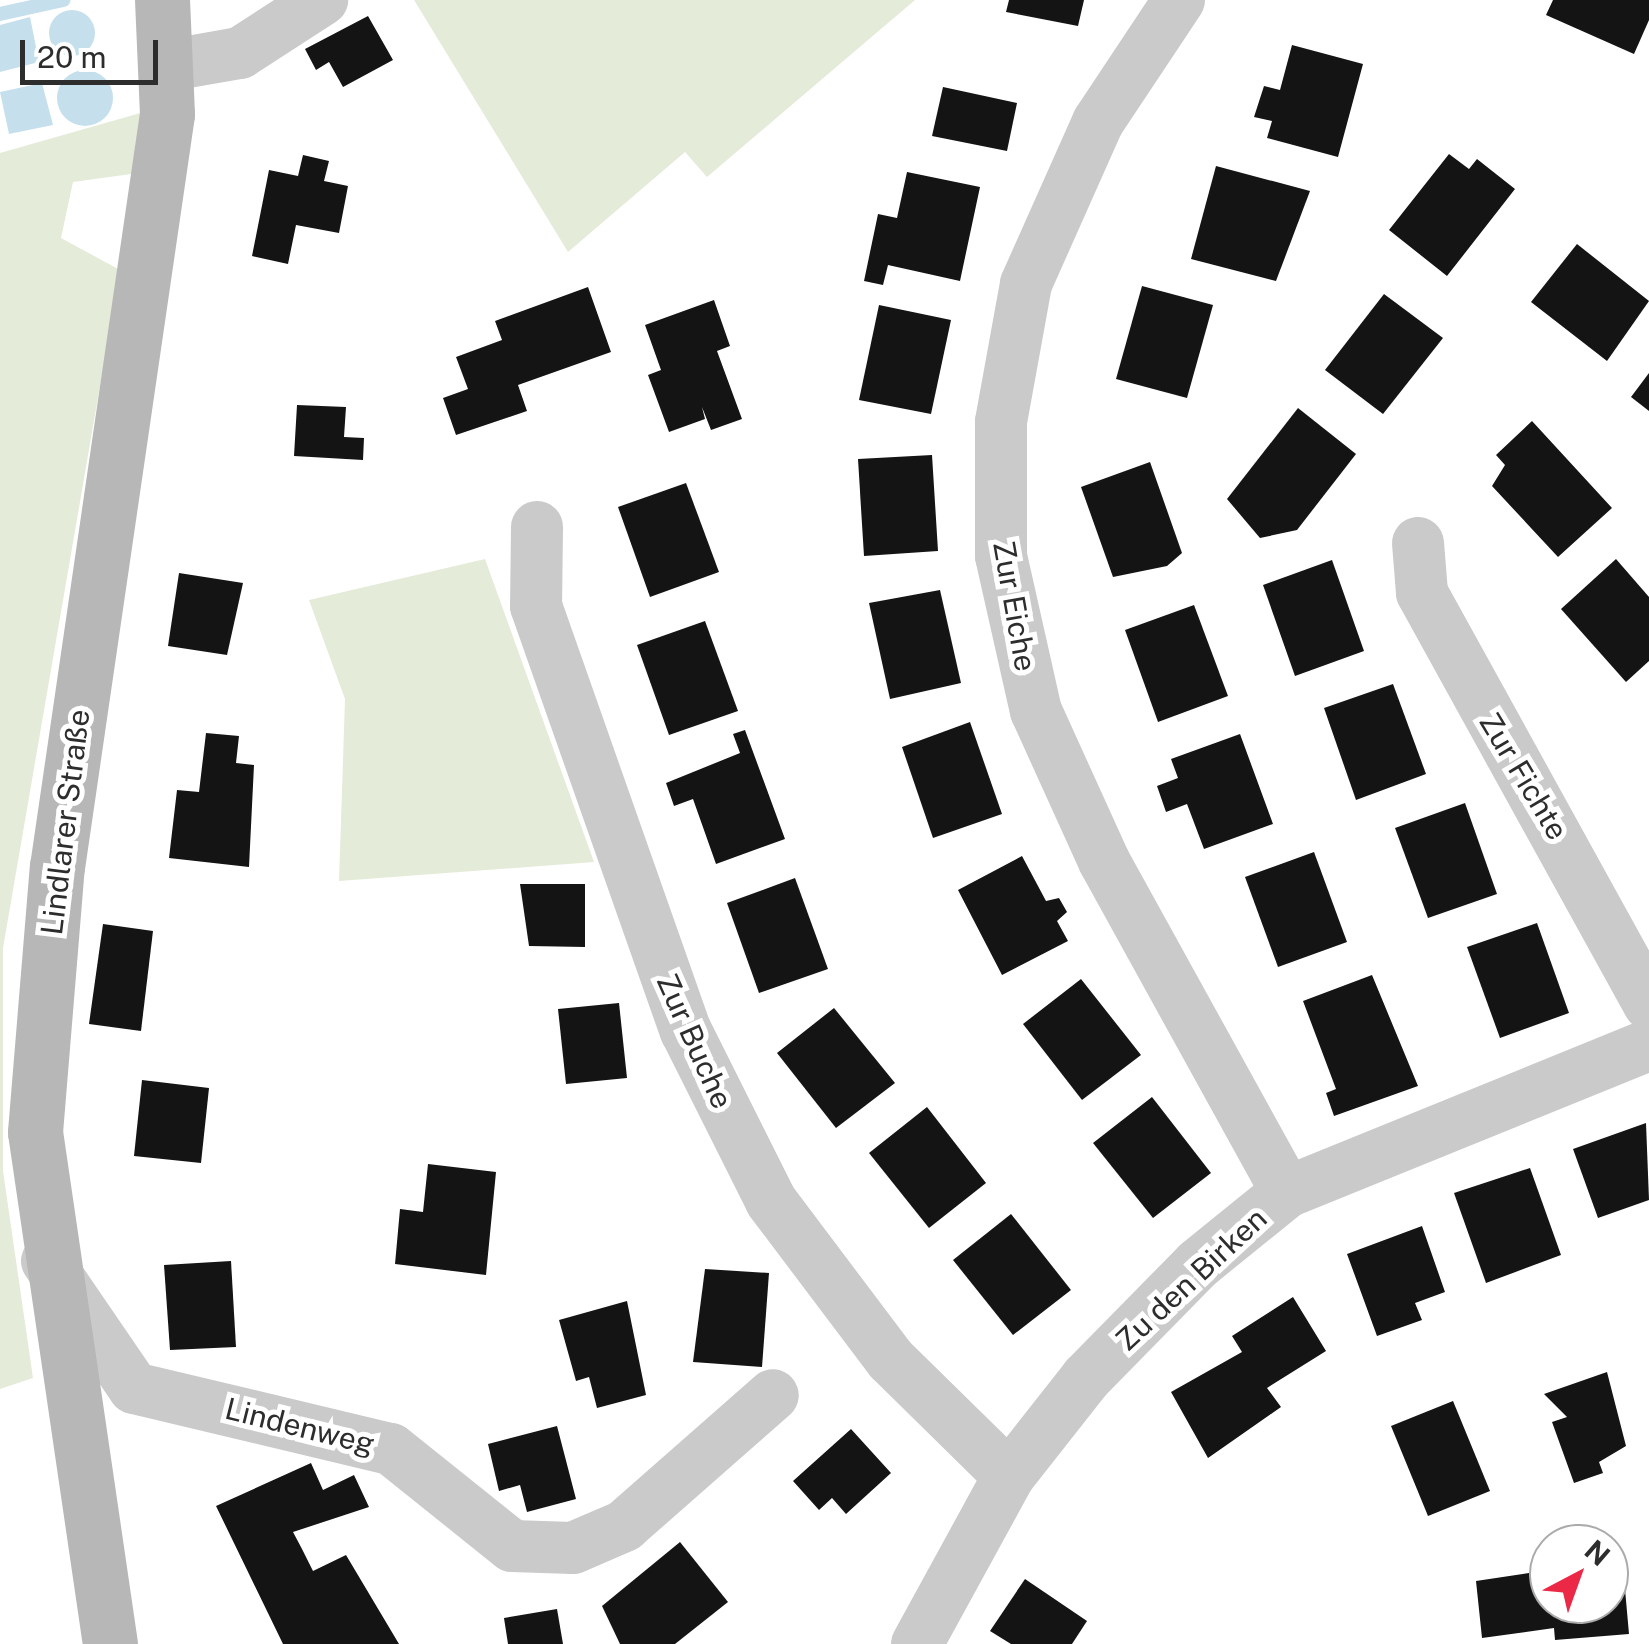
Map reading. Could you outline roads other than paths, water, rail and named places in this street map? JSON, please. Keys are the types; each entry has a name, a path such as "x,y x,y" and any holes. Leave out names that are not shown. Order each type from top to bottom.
{"main road":[{"name":"Lindlarer Straße","path":"110,1644 48,1261 35,1132 41,1017 171,66 162,0"}],"street":[{"path":"171,66 240,53 322,0"},
{"name":"Zur Eiche","path":"1179,0 1098,122 1026,284 1001,422 1001,556 1036,711 1104,861 1288,1192"},
{"name":"Zur Buche","path":"536,527 536,606 686,1031 771,1200 891,1360 1008,1476"},
{"name":"Zur Fichte","path":"1418,543 1422,593 1649,1004"},
{"name":"Zu den Birken","path":"916,1644 1008,1476 1086,1378 1198,1264 1288,1192 1649,1045"},
{"name":"Lindenweg","path":"48,1261 134,1388 391,1449 512,1546 572,1548 624,1526 773,1395"}],"water":[{"path":"72,10 88,17 95,33 88,49 72,56 56,49 49,33 56,17"},
{"path":"30,17 39,62 0,72 0,25"},
{"path":"85,70 105,78 113,98 105,118 85,126 65,118 57,98 65,78"},
{"path":"42,83 53,125 9,134 0,92"}],"waterway":[{"path":"0,14 63,0"}]}
